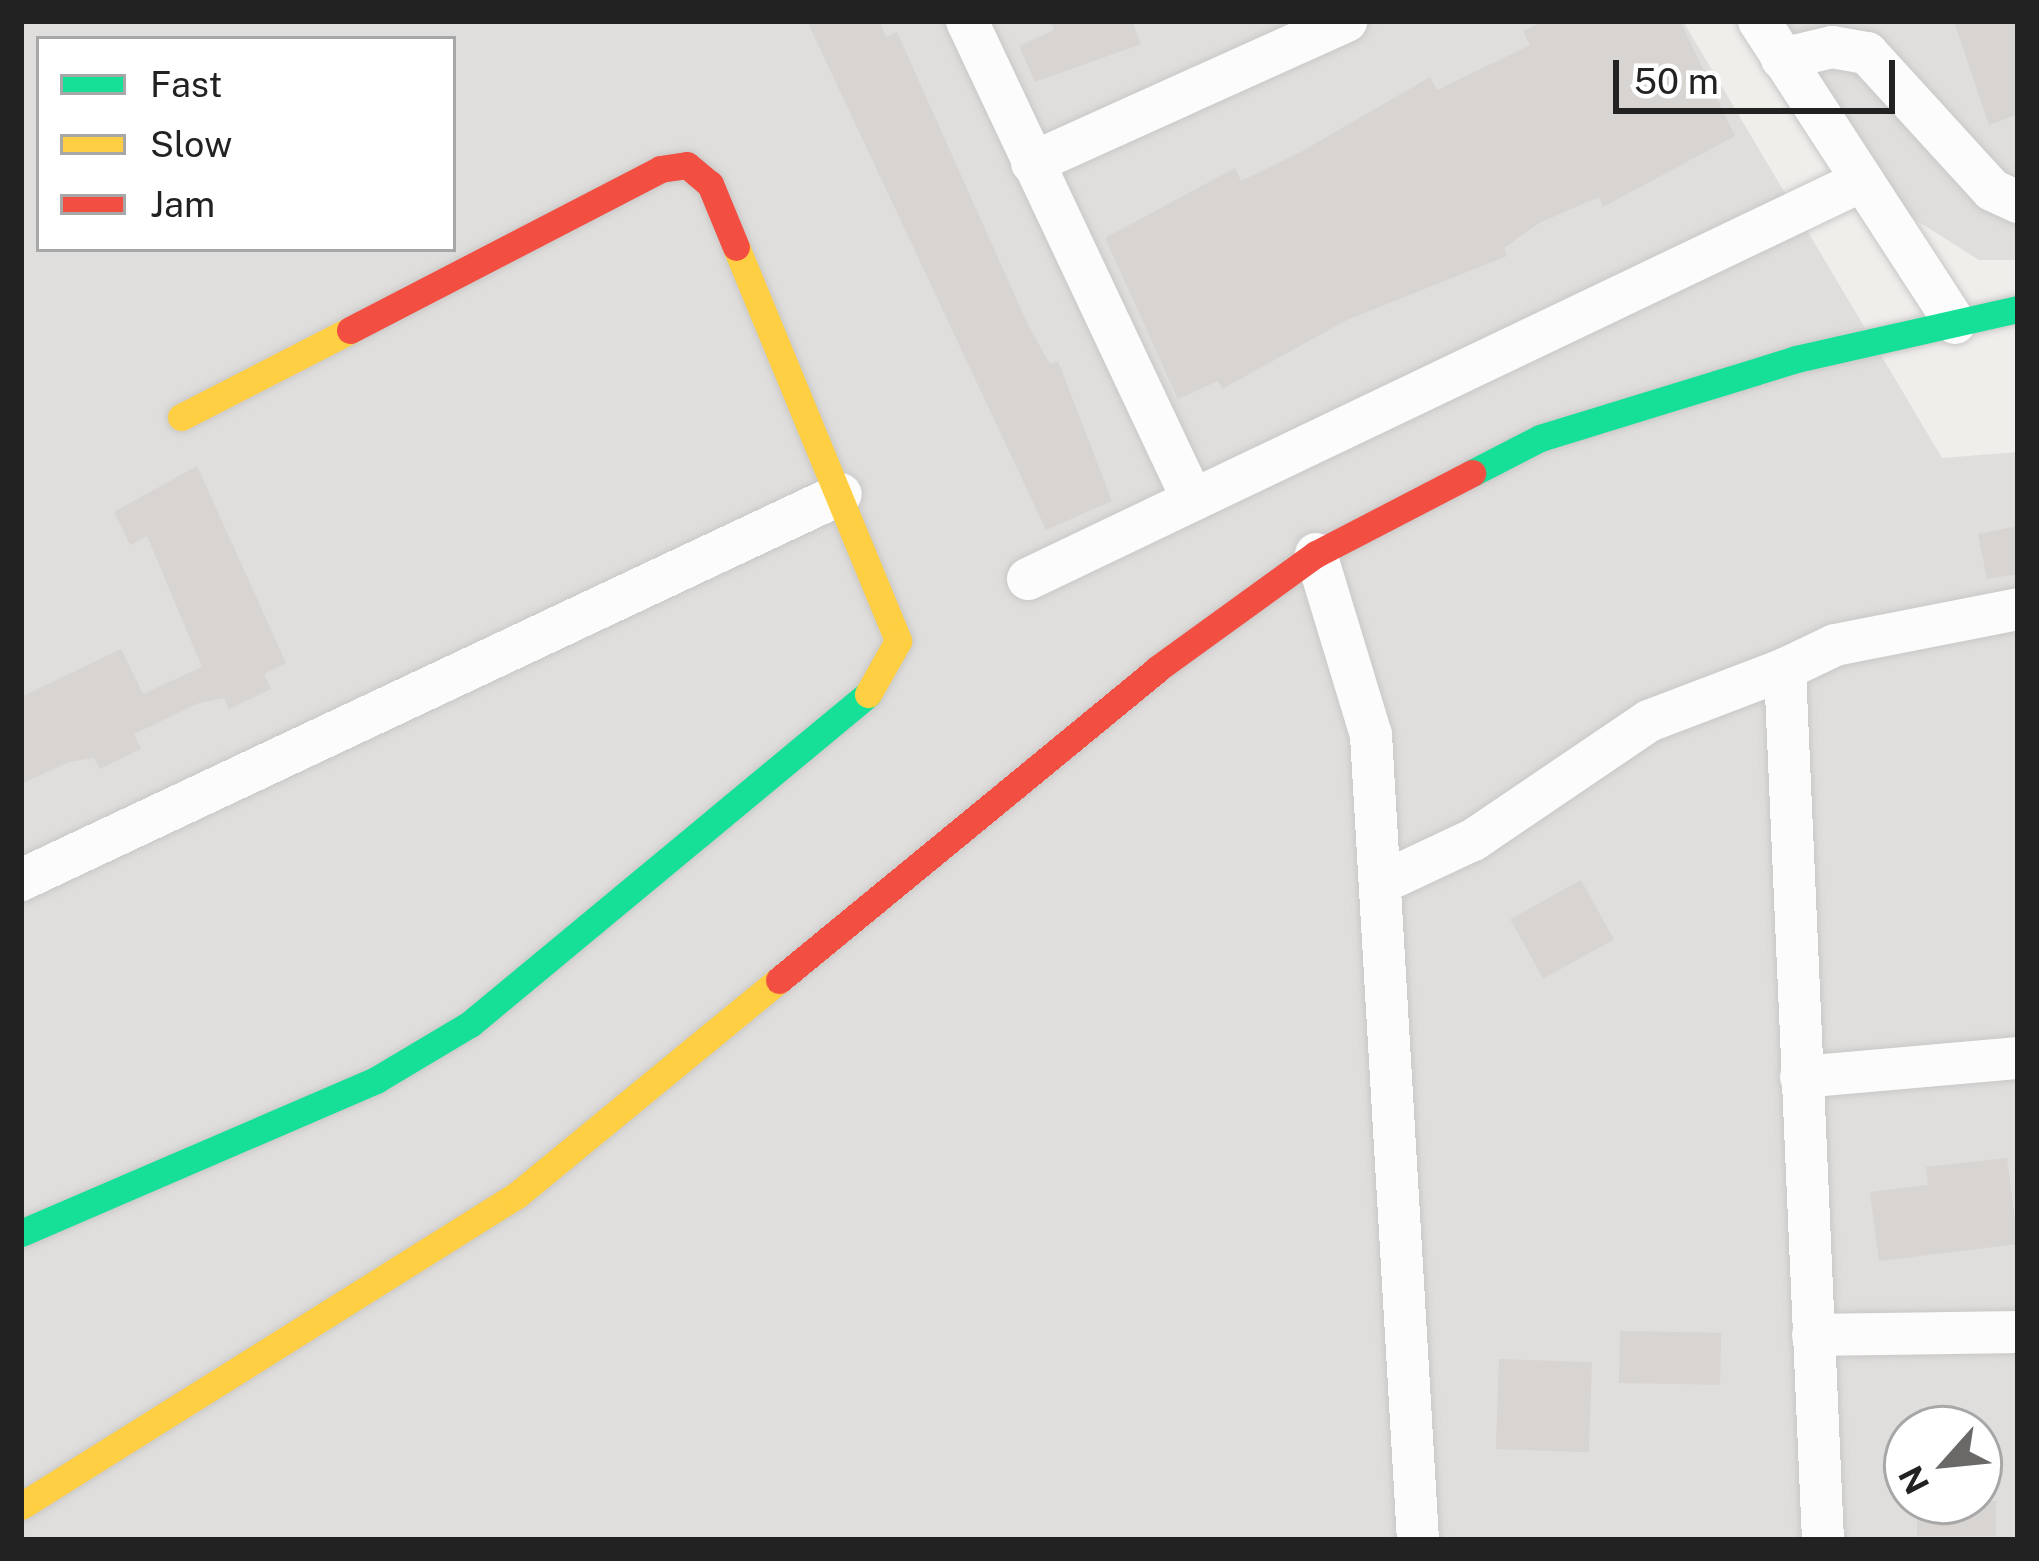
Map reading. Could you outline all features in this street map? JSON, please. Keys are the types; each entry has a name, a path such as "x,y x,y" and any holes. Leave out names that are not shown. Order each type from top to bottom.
{"main road":[{"path":"21,1233 376,1080 470,1024 857,714 898,641 842,494 710,184 687,165 181,417"},
{"path":"21,1506 518,1195 1156,669 1316,554 1540,438 2018,309"}],"street":[{"path":"967,21 1190,494"},
{"path":"1032,163 1346,21"},
{"path":"1759,21 1857,183 1955,323"},
{"path":"1782,58 1832,47 1867,53 1992,190 2018,202"},
{"path":"1028,579 1190,494 1857,183"},
{"path":"21,880 842,494"},
{"path":"1316,554 1371,734 1418,1540"},
{"path":"1381,883 1473,840 1649,721 1835,645 2018,609"},
{"path":"1785,669 1823,1540"},
{"path":"1801,1077 2018,1058"},
{"path":"1813,1335 2018,1332"}],"shaded area":[{"path":"21,21 1683,21 1942,458 2018,452 2018,1540 21,1540"},
{"path":"1757,21 2018,21 2018,260 1979,260 1857,183"}],"building":[{"path":"807,21 879,21 886,37 897,32 1028,325 1050,364 1058,361 1112,501 1046,530"},
{"path":"1050,21 1132,21 1141,44 1035,82 1019,46 1054,30"},
{"path":"1544,21 1680,21 1735,136 1603,207 1599,197 1539,223 1504,248 1507,256 1347,320 1222,389 1218,381 1178,399 1105,238 1235,168 1241,181 1299,153 1430,77 1437,90 1530,45 1523,31"},
{"path":"1954,21 2018,21 2018,114 1989,125"},
{"path":"197,466 286,663 264,674 271,689 229,709 224,698 199,703 134,734 141,749 100,769 94,758 69,762 21,784 21,697 121,649 143,694 202,667 147,536 130,545 114,512"},
{"path":"2018,526 2018,574 1987,579 1978,534"},
{"path":"1581,880 1614,939 1543,979 1510,919"},
{"path":"2007,1158 2018,1244 1879,1261 1870,1192 1928,1185 1926,1167"},
{"path":"1620,1331 1721,1333 1720,1385 1619,1383"},
{"path":"1499,1359 1592,1362 1589,1452 1496,1449"},
{"path":"1917,1525 1996,1525 1996,1536 1917,1536"}],"traffic: fast":[{"path":"1472,473 1540,438 1796,359 2018,309"},
{"path":"21,1233 376,1080 470,1024 868,694"}],"traffic: slow":[{"path":"736,247 898,641 868,694"},
{"path":"181,417 350,330"},
{"path":"21,1506 517,1195 779,980"}],"traffic: jam":[{"path":"350,330 660,169 687,165 710,184 736,247"},
{"path":"779,980 1157,669 1316,554 1472,473"}]}
